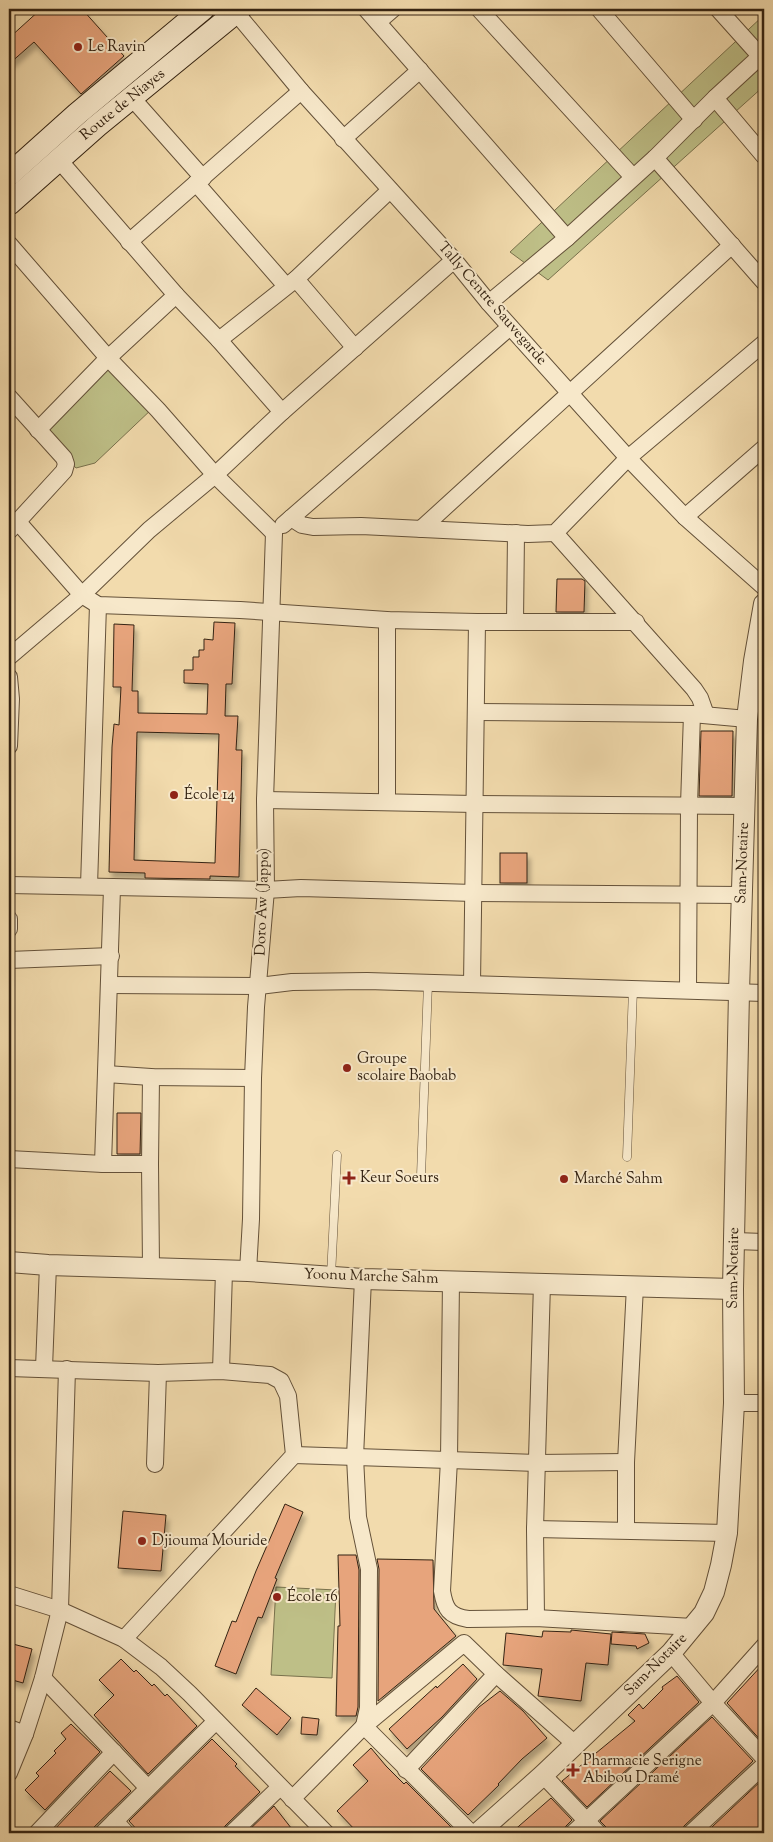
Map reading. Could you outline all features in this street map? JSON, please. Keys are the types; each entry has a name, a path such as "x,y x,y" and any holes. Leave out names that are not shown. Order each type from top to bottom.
{"main road":[{"name":"Route de Niayes","path":"9,175 77,114 204,9"},
{"name":"Route de Niayes","path":"9,204 97,126 237,10"}],"street":[{"path":"366,9 567,238"},
{"path":"378,22 393,9"},
{"path":"479,9 634,177"},
{"path":"599,9 694,120"},
{"path":"489,304 567,238 655,158 715,98 763,55 718,9"},
{"name":"Tally Centre Sauvegarde","path":"237,10 300,91 454,260 489,304 628,458 685,517 764,587"},
{"path":"343,139 420,70"},
{"path":"129,242 300,91"},
{"path":"132,98 199,180 291,282 355,348"},
{"path":"715,98 764,156"},
{"path":"655,158 764,282"},
{"path":"59,160 129,242 282,412"},
{"path":"219,340 291,282 390,190"},
{"path":"9,244 108,358 158,410 215,475 274,533 510,326"},
{"path":"421,529 732,245"},
{"path":"9,657 82,595 149,530 215,475 282,412 454,260"},
{"path":"38,430 108,358 176,295"},
{"path":"291,518 302,525 313,527 361,526 555,533 628,458 764,343"},
{"path":"9,397 64,458 66,466 64,471 11,528 82,595 98,605 240,610 387,620 636,622"},
{"path":"685,517 764,448"},
{"name":"Doro Aw (Jappo)","path":"248,1271 251,1220 253,1078 266,890 265,800 274,533"},
{"path":"515,622 516,533"},
{"path":"555,533 636,622 700,698 689,805 688,990"},
{"name":"Sam-Notaire","path":"478,1833 543,1775 574,1743 671,1654 704,1614 714,1592 727,1533 734,1404 733,1289 739,992 748,719 759,661 764,604"},
{"path":"89,886 98,605"},
{"path":"387,620 387,802"},
{"path":"472,984 477,622"},
{"path":"9,676 11,699 9,746"},
{"path":"476,712 699,715 748,719"},
{"path":"265,800 745,806"},
{"path":"9,885 266,890 320,888 474,893 742,895"},
{"path":"103,1164 112,888"},
{"path":"9,919 9,928"},
{"path":"9,960 111,956"},
{"path":"110,985 259,986 292,982 428,983 764,993"},
{"path":"106,1074 151,1077 253,1078"},
{"path":"151,1077 152,1267"},
{"path":"9,1159 103,1164 150,1164"},
{"path":"735,1241 764,1242"},
{"name":"Yoonu Marche Sahm","path":"9,1262 48,1265 248,1271 363,1279 733,1289"},
{"path":"44,1368 48,1265"},
{"path":"221,1371 224,1270"},
{"path":"363,1279 355,1457 358,1517 369,1569 368,1708 364,1726"},
{"path":"451,1280 449,1460 442,1591 444,1602 451,1614 457,1618 468,1619 536,1618 693,1627"},
{"path":"536,1618 535,1529 542,1283"},
{"path":"626,1530 626,1462 635,1286"},
{"path":"9,1368 158,1373 221,1371 270,1375 280,1381 288,1396 294,1455 124,1639"},
{"path":"9,1773 25,1734 43,1678 60,1610 67,1369"},
{"path":"155,1464 158,1373"},
{"path":"734,1404 764,1403"},
{"path":"294,1455 537,1463 626,1462"},
{"path":"535,1529 727,1533"},
{"path":"9,1594 60,1610 124,1639 161,1667 326,1833"},
{"path":"292,1799 364,1726 464,1643 468,1619"},
{"path":"464,1643 574,1743"},
{"path":"573,1833 713,1704 764,1646"},
{"path":"671,1654 713,1704 764,1758"},
{"path":"406,1770 496,1674"},
{"path":"43,1678 148,1788"},
{"path":"103,1833 216,1721"},
{"path":"364,1726 470,1833"},
{"path":"9,1728 25,1734"},
{"path":"37,1833 114,1752"},
{"path":"691,1833 764,1765"},
{"path":"543,1775 598,1833"},
{"path":"232,1833 280,1787"},
{"path":"115,1821 126,1833"}],"lane":[{"path":"421,1176 428,983"},
{"path":"627,1157 633,990"},
{"path":"330,1276 337,1155"}],"green space":[{"path":"764,15 764,86 548,280 510,252"},
{"path":"110,360 154,407 95,463 76,468 39,429"},
{"path":"276,1587 336,1590 332,1678 271,1675"}],"building":[{"name":"Le Ravin","path":"41,9 82,9 124,56 81,94 34,42 9,64 9,38"},
{"path":"557,579 582,579 585,581 584,612 556,612"},
{"path":"214,622 235,623 232,684 226,684 225,716 238,716 236,750 242,750 239,877 210,876 210,879 145,878 145,873 109,872 112,747 114,724 119,725 121,687 113,687 114,624 134,625 132,691 138,691 138,713 207,714 208,684 184,683 184,670 193,670 193,657 199,657 199,650 204,650 204,639 213,640","holes":["137,732 219,734 215,863 134,860"]},
{"path":"701,731 733,731 732,796 699,796"},
{"path":"500,853 527,853 527,883 500,883"},
{"path":"117,1113 141,1113 140,1154 117,1154"},
{"path":"285,1504 303,1512 275,1578 277,1579 262,1618 258,1617 236,1674 215,1666 232,1621 236,1622"},
{"name":"Djiouma Mouride","path":"123,1511 166,1515 161,1571 118,1568"},
{"path":"338,1555 356,1555 359,1570 358,1707 356,1716 336,1716 338,1626 340,1626"},
{"path":"377,1559 433,1560 434,1609 456,1636 378,1701 379,1569"},
{"path":"571,1630 611,1634 608,1665 586,1663 581,1701 538,1696 542,1669 503,1665 506,1633 542,1637 543,1631 571,1632"},
{"path":"612,1632 645,1634 649,1643 637,1649 636,1646 611,1644"},
{"path":"9,1643 32,1649 23,1683 9,1679"},
{"path":"121,1659 134,1672 136,1670 152,1686 154,1684 165,1696 167,1694 197,1726 148,1774 94,1715 114,1695 99,1680"},
{"path":"764,1663 764,1744 727,1703"},
{"path":"463,1664 477,1679 442,1717 407,1749 389,1729"},
{"path":"677,1676 699,1702 587,1807 562,1781 635,1721 628,1715 639,1704 643,1709 663,1689 662,1687"},
{"path":"256,1688 291,1718 277,1735 242,1705"},
{"path":"500,1691 523,1711 547,1738 522,1759 468,1815 421,1769 479,1707"},
{"path":"302,1717 319,1719 317,1735 301,1734"},
{"path":"712,1717 753,1761 684,1826 681,1833 608,1833 606,1827 600,1821"},
{"path":"71,1724 100,1752 45,1810 25,1790 39,1776 36,1773 56,1753 54,1751 66,1739 61,1733"},
{"path":"212,1739 237,1764 235,1766 260,1792 225,1826 222,1833 140,1833 129,1821"},
{"path":"371,1748 404,1784 406,1782 452,1828 447,1833 358,1833 337,1811 368,1781 353,1765"},
{"path":"110,1771 131,1791 88,1833 75,1833 70,1828 65,1833 51,1833"},
{"path":"764,1778 764,1833 717,1833 712,1827"},
{"path":"551,1798 572,1820 566,1826 563,1833 511,1833"},
{"path":"274,1806 295,1833 246,1833"}],"place":[{"name":"Le Ravin","path":"78,47"},
{"name":"École 14","path":"174,795"},
{"name":"Groupe scolaire Baobab","path":"347,1068"},
{"name":"Keur Soeurs","path":"349,1178"},
{"name":"Marché Sahm","path":"564,1179"},
{"name":"Djiouma Mouride","path":"142,1541"},
{"name":"École 16","path":"277,1597"},
{"name":"Pharmacie Serigne Abibou Dramé","path":"573,1770"}]}
